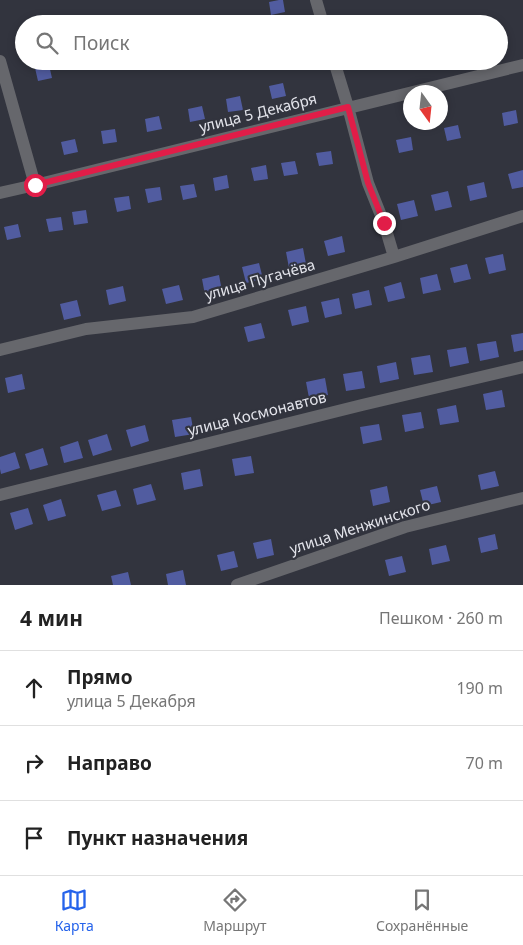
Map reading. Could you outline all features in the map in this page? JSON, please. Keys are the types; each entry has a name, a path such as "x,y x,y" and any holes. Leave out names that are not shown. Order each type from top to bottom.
{"street":[{"path":"316,0 320,15"},
{"path":"0,61 35,185"},
{"name":"улица 5 Декабря","path":"508,69 523,65"},
{"path":"337,70 368,183 384,223 394,257"},
{"name":"улица 5 Декабря","path":"0,193 502,70"},
{"name":"улица Пугачёва","path":"0,350 86,329 193,317 523,216"},
{"name":"улица Космонавтов","path":"0,495 523,367"},
{"name":"улица Менжинского","path":"238,585 406,526 523,498"}],"building":[{"path":"283,0 285,12 271,15 269,2"},
{"path":"35,70 50,70 52,78 38,81"},
{"path":"283,83 286,96 272,99 269,86"},
{"path":"240,96 243,110 228,112 226,99"},
{"path":"202,106 205,119 190,122 188,109"},
{"path":"516,110 518,123 504,126 502,113"},
{"path":"159,116 162,129 147,132 145,119"},
{"path":"458,125 461,138 447,141 444,130 448,130 448,127"},
{"path":"115,129 117,142 103,144 101,131"},
{"path":"411,137 413,150 399,153 396,140"},
{"path":"75,139 78,152 64,155 61,142"},
{"path":"331,151 333,164 319,166 316,153"},
{"path":"295,161 298,174 284,176 281,163"},
{"path":"266,165 268,179 254,181 251,168"},
{"path":"523,170 523,187 512,189 508,174"},
{"path":"227,175 229,188 215,191 213,178"},
{"path":"484,182 487,197 470,201 467,186"},
{"path":"194,184 197,197 183,200 180,186"},
{"path":"160,187 162,200 148,203 145,189"},
{"path":"448,191 452,207 435,211 431,195"},
{"path":"129,196 131,209 117,212 114,198"},
{"path":"414,200 418,216 401,220 397,204"},
{"path":"86,210 88,223 74,225 72,212"},
{"path":"61,217 63,230 49,232 46,219"},
{"path":"18,224 21,237 7,240 4,227"},
{"path":"342,236 345,252 328,256 324,241"},
{"path":"303,248 306,264 289,268 286,252"},
{"path":"503,254 506,270 489,274 485,258"},
{"path":"259,263 263,279 246,283 242,267"},
{"path":"467,264 471,279 454,283 450,268"},
{"path":"437,274 441,290 423,294 420,278"},
{"path":"219,275 222,291 205,295 202,279"},
{"path":"401,282 405,298 388,302 384,287"},
{"path":"179,285 183,300 166,304 162,289"},
{"path":"123,286 126,301 109,305 106,290"},
{"path":"369,290 372,305 355,309 352,294"},
{"path":"339,298 342,314 325,318 321,302"},
{"path":"77,300 81,316 64,320 60,304"},
{"path":"306,306 309,322 292,326 288,310"},
{"path":"261,323 265,338 248,342 244,327"},
{"path":"523,333 523,350 514,352 511,335"},
{"path":"496,341 499,357 480,361 477,344"},
{"path":"466,347 469,363 450,367 447,350"},
{"path":"430,355 433,372 414,375 411,358"},
{"path":"396,362 399,379 380,383 377,366"},
{"path":"362,371 365,388 346,391 343,374"},
{"path":"22,374 25,389 8,393 5,378"},
{"path":"325,378 328,395 309,398 306,382"},
{"path":"502,390 505,407 486,410 483,394"},
{"path":"456,405 459,422 440,425 437,409"},
{"path":"421,412 424,428 405,432 402,415"},
{"path":"191,417 194,434 175,437 172,420"},
{"path":"379,424 382,440 363,444 360,427"},
{"path":"145,425 149,441 131,447 126,430"},
{"path":"107,434 112,450 93,456 88,440"},
{"path":"78,441 83,458 64,463 60,447"},
{"path":"43,448 48,465 30,470 25,454"},
{"path":"15,452 20,468 1,474 0,457"},
{"path":"251,456 254,473 235,476 232,459"},
{"path":"200,469 203,486 184,490 181,473"},
{"path":"495,471 499,486 481,490 478,475"},
{"path":"151,484 156,500 137,505 133,489"},
{"path":"387,486 390,502 373,506 370,490"},
{"path":"437,486 441,502 424,506 420,490"},
{"path":"116,490 121,506 102,511 97,495"},
{"path":"61,499 66,516 48,521 43,505"},
{"path":"28,508 33,524 15,530 10,513"},
{"path":"495,534 498,549 481,553 478,538"},
{"path":"271,539 274,555 257,559 253,543"},
{"path":"446,545 450,561 432,565 429,549"},
{"path":"234,551 238,567 221,571 217,555"},
{"path":"402,556 406,572 389,576 385,560"},
{"path":"183,570 186,585 168,585 166,574"},
{"path":"128,572 131,585 113,585 111,576"}],"route":[{"path":"35,185 348,107 368,183 384,223"}]}
